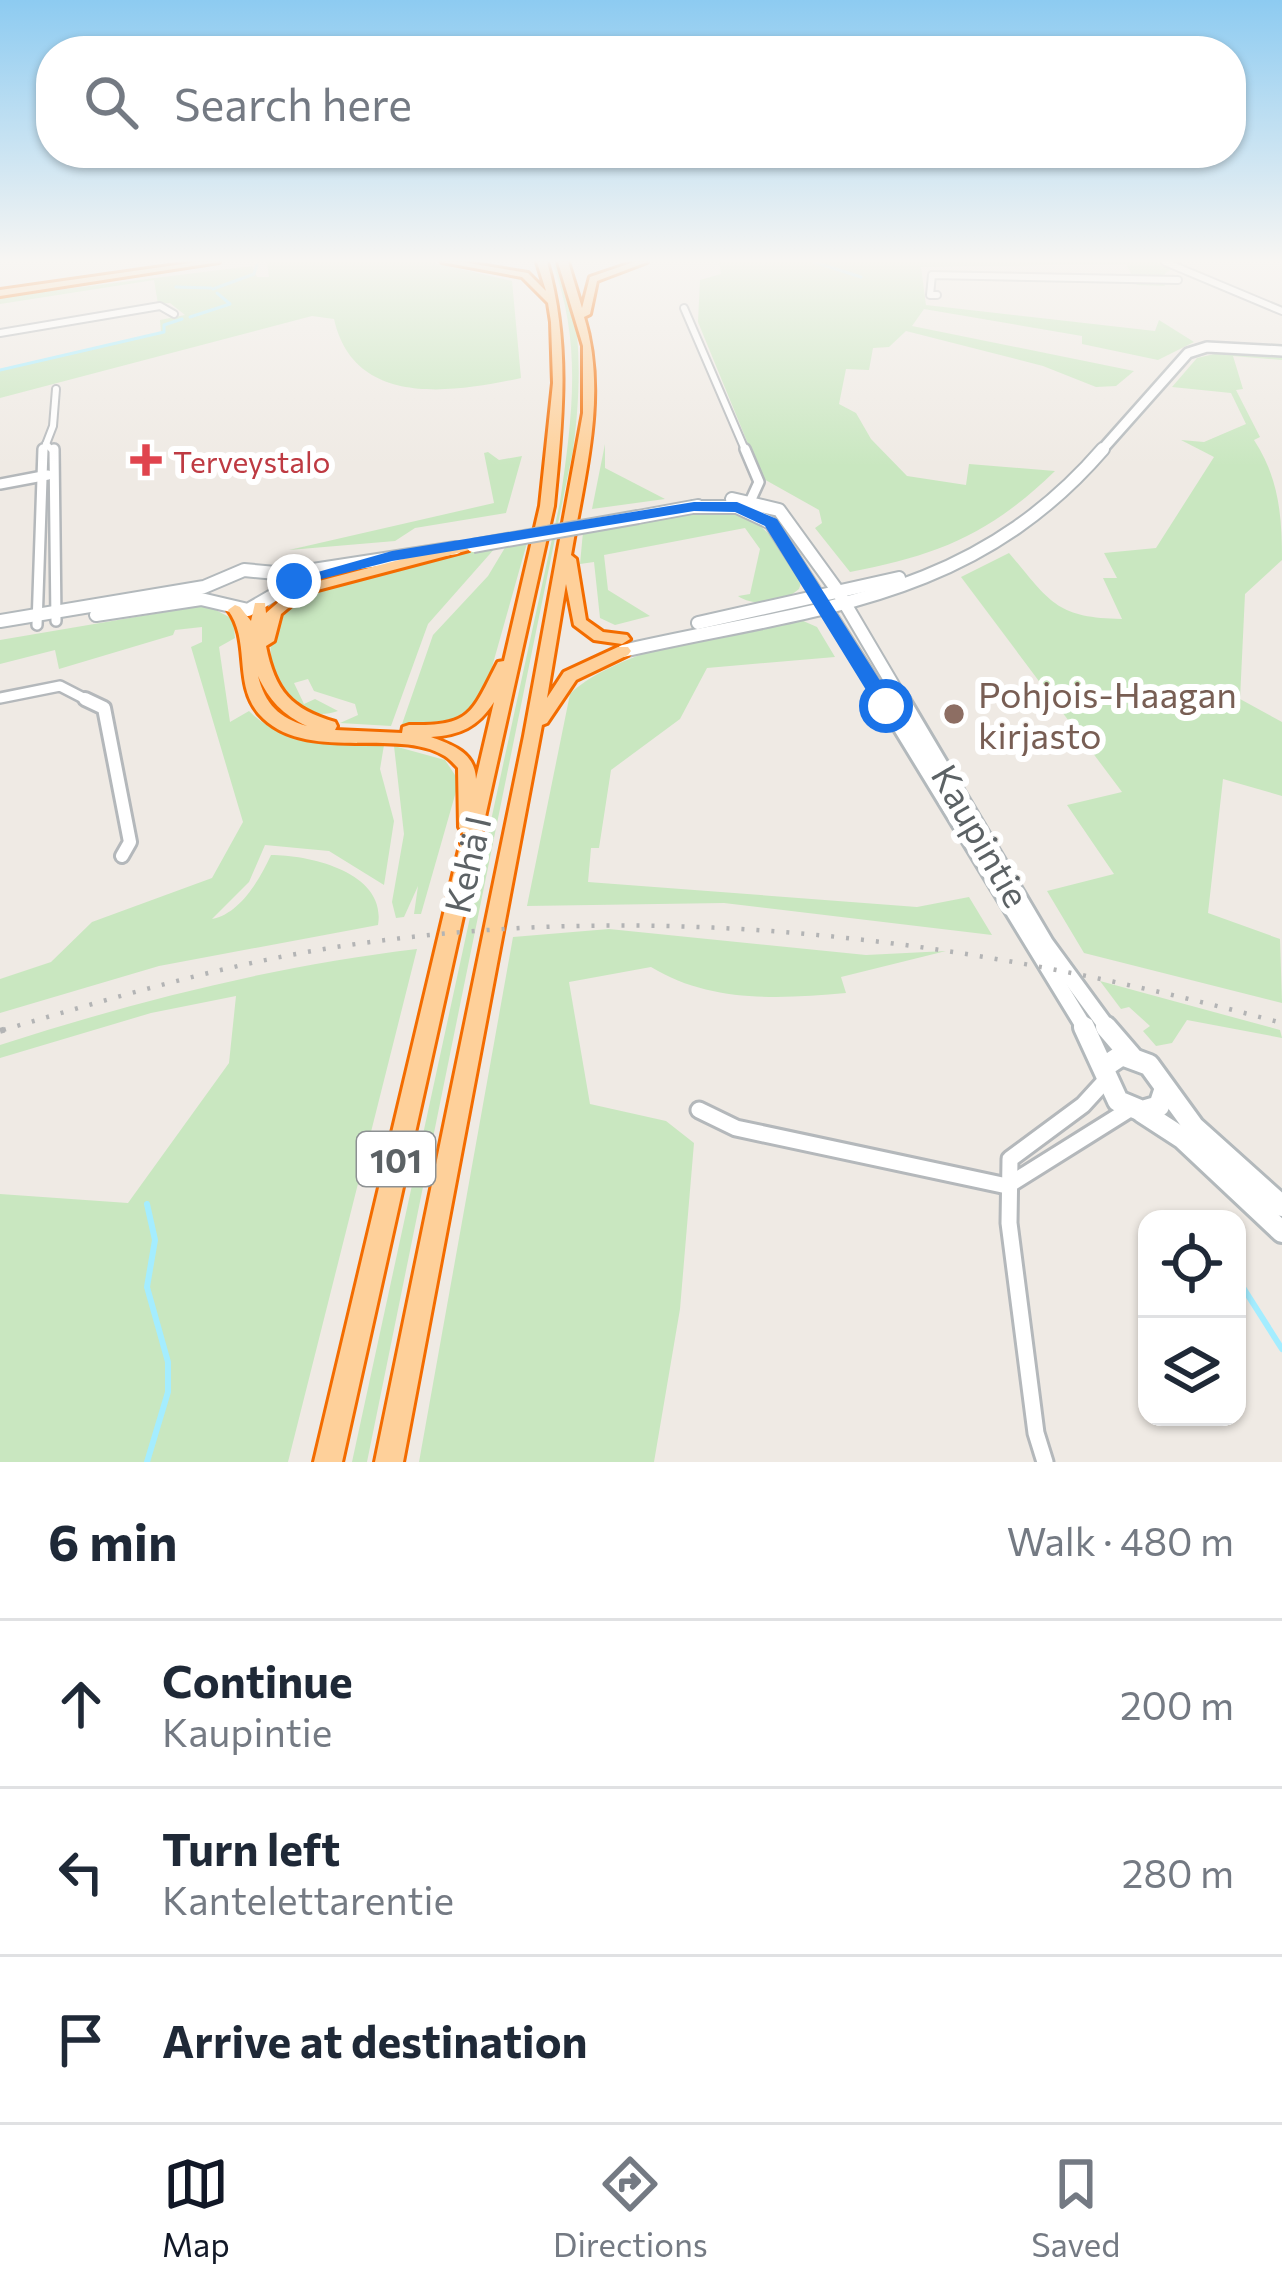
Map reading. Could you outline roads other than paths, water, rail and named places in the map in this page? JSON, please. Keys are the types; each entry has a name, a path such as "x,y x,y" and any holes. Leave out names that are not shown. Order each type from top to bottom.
{"highway":[{"name":"Kehä I","path":"328,1462 548,506 561,379 556,330"},
{"name":"Kehä I","path":"389,1462 567,548 589,413 584,330"},
{"path":"265,666 270,620 290,596 468,547"},
{"path":"567,548 579,622 623,645"},
{"path":"260,606 258,644 277,700 313,724 437,731 464,725 484,712 517,632"},
{"path":"236,610 245,623 252,692 271,717 304,734 428,743 460,755 469,782 468,856"},
{"path":"532,736 562,683 623,645"}],"main road":[{"path":"623,645 928,574 1021,529 1194,350 1282,351"},
{"path":"56,617 220,581 244,570 276,574 468,547 694,507 748,503"},
{"name":"Kaupintie","path":"748,503 784,514 840,596 1057,961 1131,1056 1157,1073 1164,1091"},
{"name":"Kaupintie","path":"748,503 771,523 824,599 1104,1074 1136,1110"},
{"path":"0,630 56,617 215,601 236,610 260,606 302,578 392,556"},
{"path":"276,574 280,590"},
{"path":"215,601 220,581"},
{"path":"0,621 37,620"},
{"path":"1104,1074 1114,1057 1131,1056"},
{"path":"1136,1110 1159,1106 1164,1091"},
{"path":"1164,1091 1194,1127 1282,1206"},
{"path":"1136,1110 1182,1138 1282,1232"}],"street":[{"path":"693,330 756,477 748,503"},
{"path":"37,620 43,476 56,389"},
{"path":"46,444 54,447 57,473 56,617"},
{"path":"0,484 57,473"},
{"path":"0,698 52,685 74,689 104,707 130,842 122,856"},
{"path":"1045,1462 1036,1433 1007,1186 1010,1159 1083,1105 1104,1074"},
{"path":"699,1110 736,1128 1007,1186 1136,1110"}],"waterway":[{"path":"0,370 164,330"},
{"path":"147,1204 155,1240 147,1287 168,1362 168,1392 147,1462"},
{"path":"1246,1292 1282,1349"}],"railway":[{"path":"6,1029 178,981 311,951 474,931 591,926 707,927 938,950 1053,969 1282,1023"},
{"path":"6,1029 13,1027"},
{"path":"0,1031 6,1029"}],"place":[{"name":"Terveystalo","path":"146,460"},
{"name":"Pohjois-Haagan kirjasto","path":"954,714"}]}
